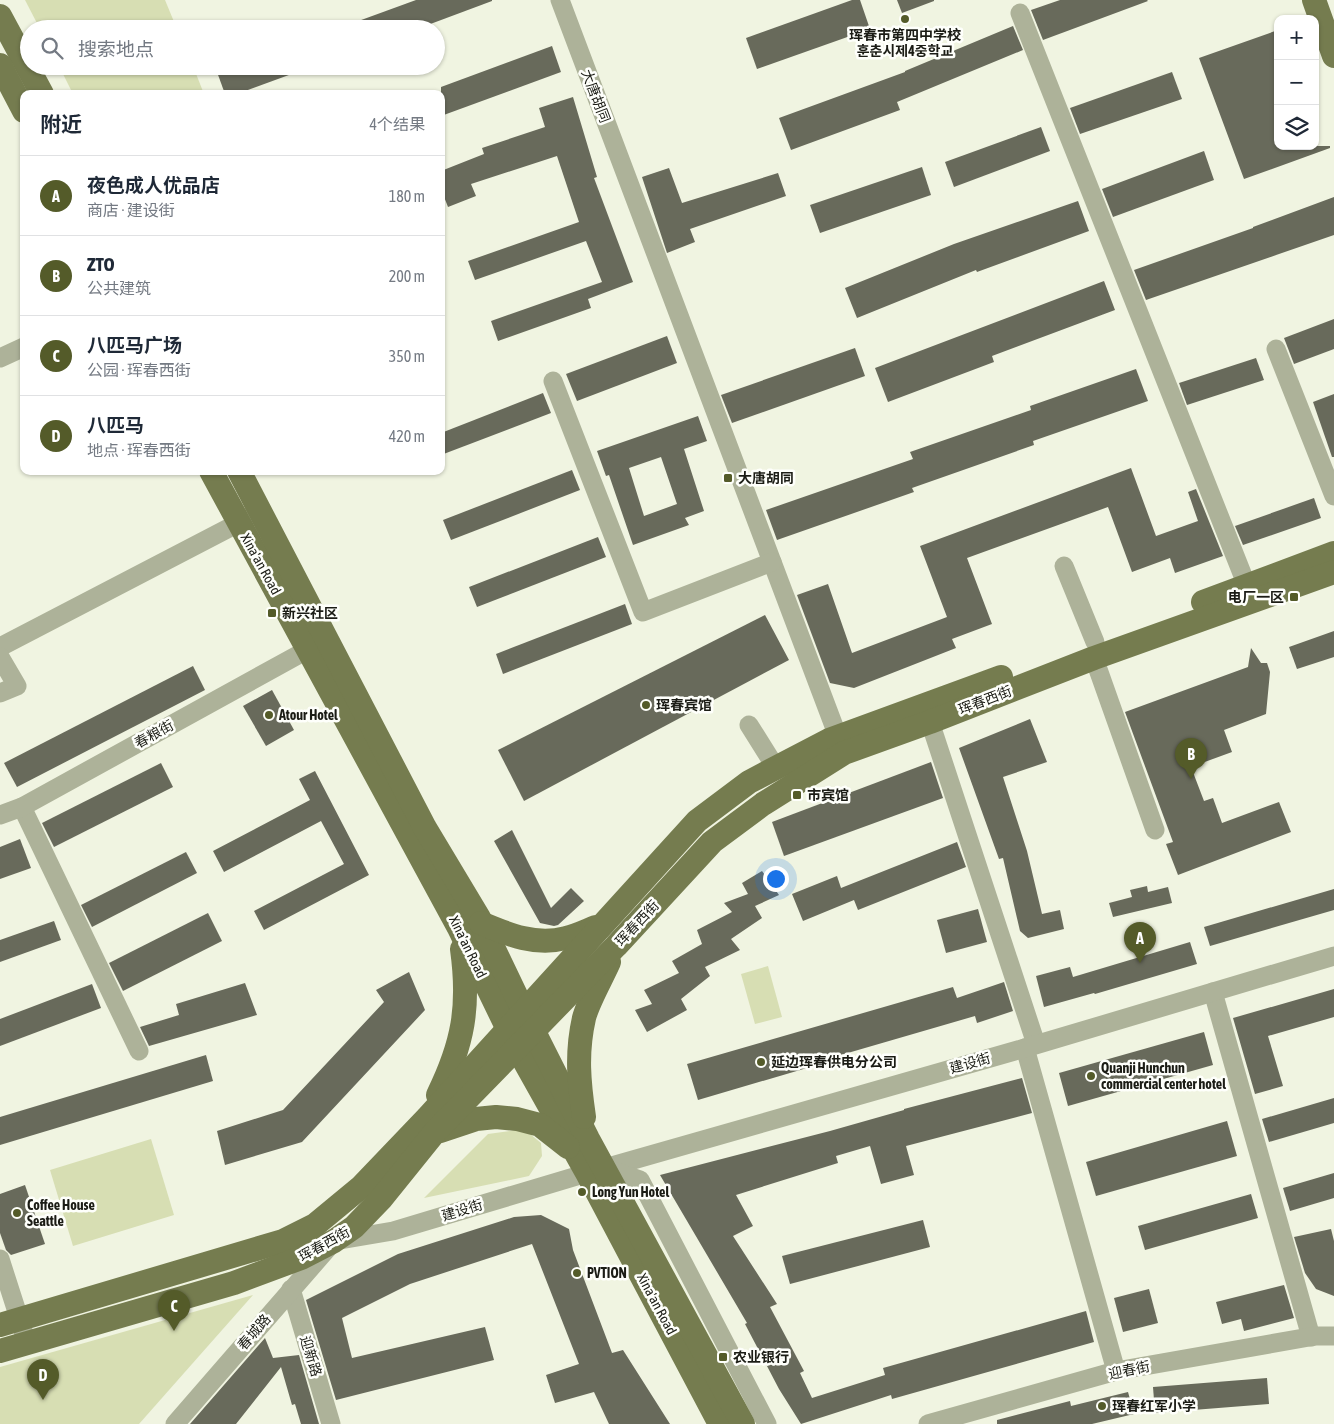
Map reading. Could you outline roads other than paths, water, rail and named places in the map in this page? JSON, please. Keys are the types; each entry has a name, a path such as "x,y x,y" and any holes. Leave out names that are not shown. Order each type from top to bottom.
{"main road":[{"path":"1314,0 1334,56"},
{"path":"1330,0 1334,10"},
{"path":"0,16 20,53"},
{"path":"0,65 20,103"},
{"path":"32,75 40,90"},
{"name":"Xina'an Road","path":"213,475 307,650 418,833 470,926 523,1010"},
{"name":"Xina'an Road","path":"241,475 418,833"},
{"name":"珲春西街","path":"9,1322 283,1241 315,1225 431,1125 519,1036 616,946 712,842 841,745 930,722 1094,650 1247,586 1334,553"},
{"name":"珲春西街","path":"519,1036 523,1010 697,821 749,782 776,768 1094,650 1334,572"},
{"path":"589,1158 540,1125 517,1119 496,1117 431,1125 460,1040 466,1004 470,926 533,941 565,939 600,926"},
{"name":"Xina'an Road","path":"470,926 519,1036 743,1424"},
{"path":"589,1158 578,1080 584,1017 616,946"},
{"name":"珲春西街","path":"0,1351 234,1283 301,1258 354,1227 381,1199 431,1125"},
{"name":"Xina'an Road","path":"589,1158 720,1424"}],"street":[{"name":"大唐胡同","path":"560,0 841,745"},
{"path":"1020,13 1247,586"},
{"path":"0,358 20,349"},
{"path":"1276,349 1334,496"},
{"path":"553,381 644,612 772,562"},
{"path":"0,647 239,524 259,511"},
{"path":"1064,566 1155,830"},
{"name":"春粮街","path":"0,815 22,806 307,650"},
{"path":"0,657 17,686 0,693"},
{"path":"930,722 1030,1046 1116,1371"},
{"path":"749,725 776,768"},
{"path":"22,806 139,1051"},
{"name":"建设街","path":"334,1240 392,1231 589,1158 1030,1046 1334,956"},
{"path":"1213,992 1311,1337"},
{"path":"589,1158 640,1180 767,1424"},
{"name":"春城路","path":"176,1424 334,1240"},
{"path":"0,1259 9,1322 26,1343"},
{"name":"迎新路","path":"291,1289 331,1424"},
{"name":"迎春街","path":"928,1424 1116,1371 1311,1337 1334,1336"}],"place":[{"name":"珲春市第四中学校 훈춘시제4중학교","path":"905,19"},
{"name":"大唐胡同","path":"728,478"},
{"name":"电厂一区","path":"1294,597"},
{"name":"新兴社区","path":"272,613"},
{"name":"珲春宾馆","path":"646,705"},
{"name":"Atour Hotel","path":"269,715"},
{"name":"ZTO","path":"1191,779"},
{"name":"市宾馆","path":"797,795"},
{"name":"夜色成人优品店","path":"1140,963"},
{"name":"延边珲春供电分公司","path":"761,1062"},
{"name":"Quanji Hunchun commercial center hotel","path":"1091,1076"},
{"name":"Long Yun Hotel","path":"582,1192"},
{"name":"Coffee House Seattle","path":"17,1213"},
{"name":"PVTION","path":"577,1273"},
{"name":"八匹马广场","path":"174,1331"},
{"name":"农业银行","path":"723,1357"},
{"name":"八匹马","path":"43,1400"},
{"name":"珲春红军小学","path":"1102,1406"}]}
